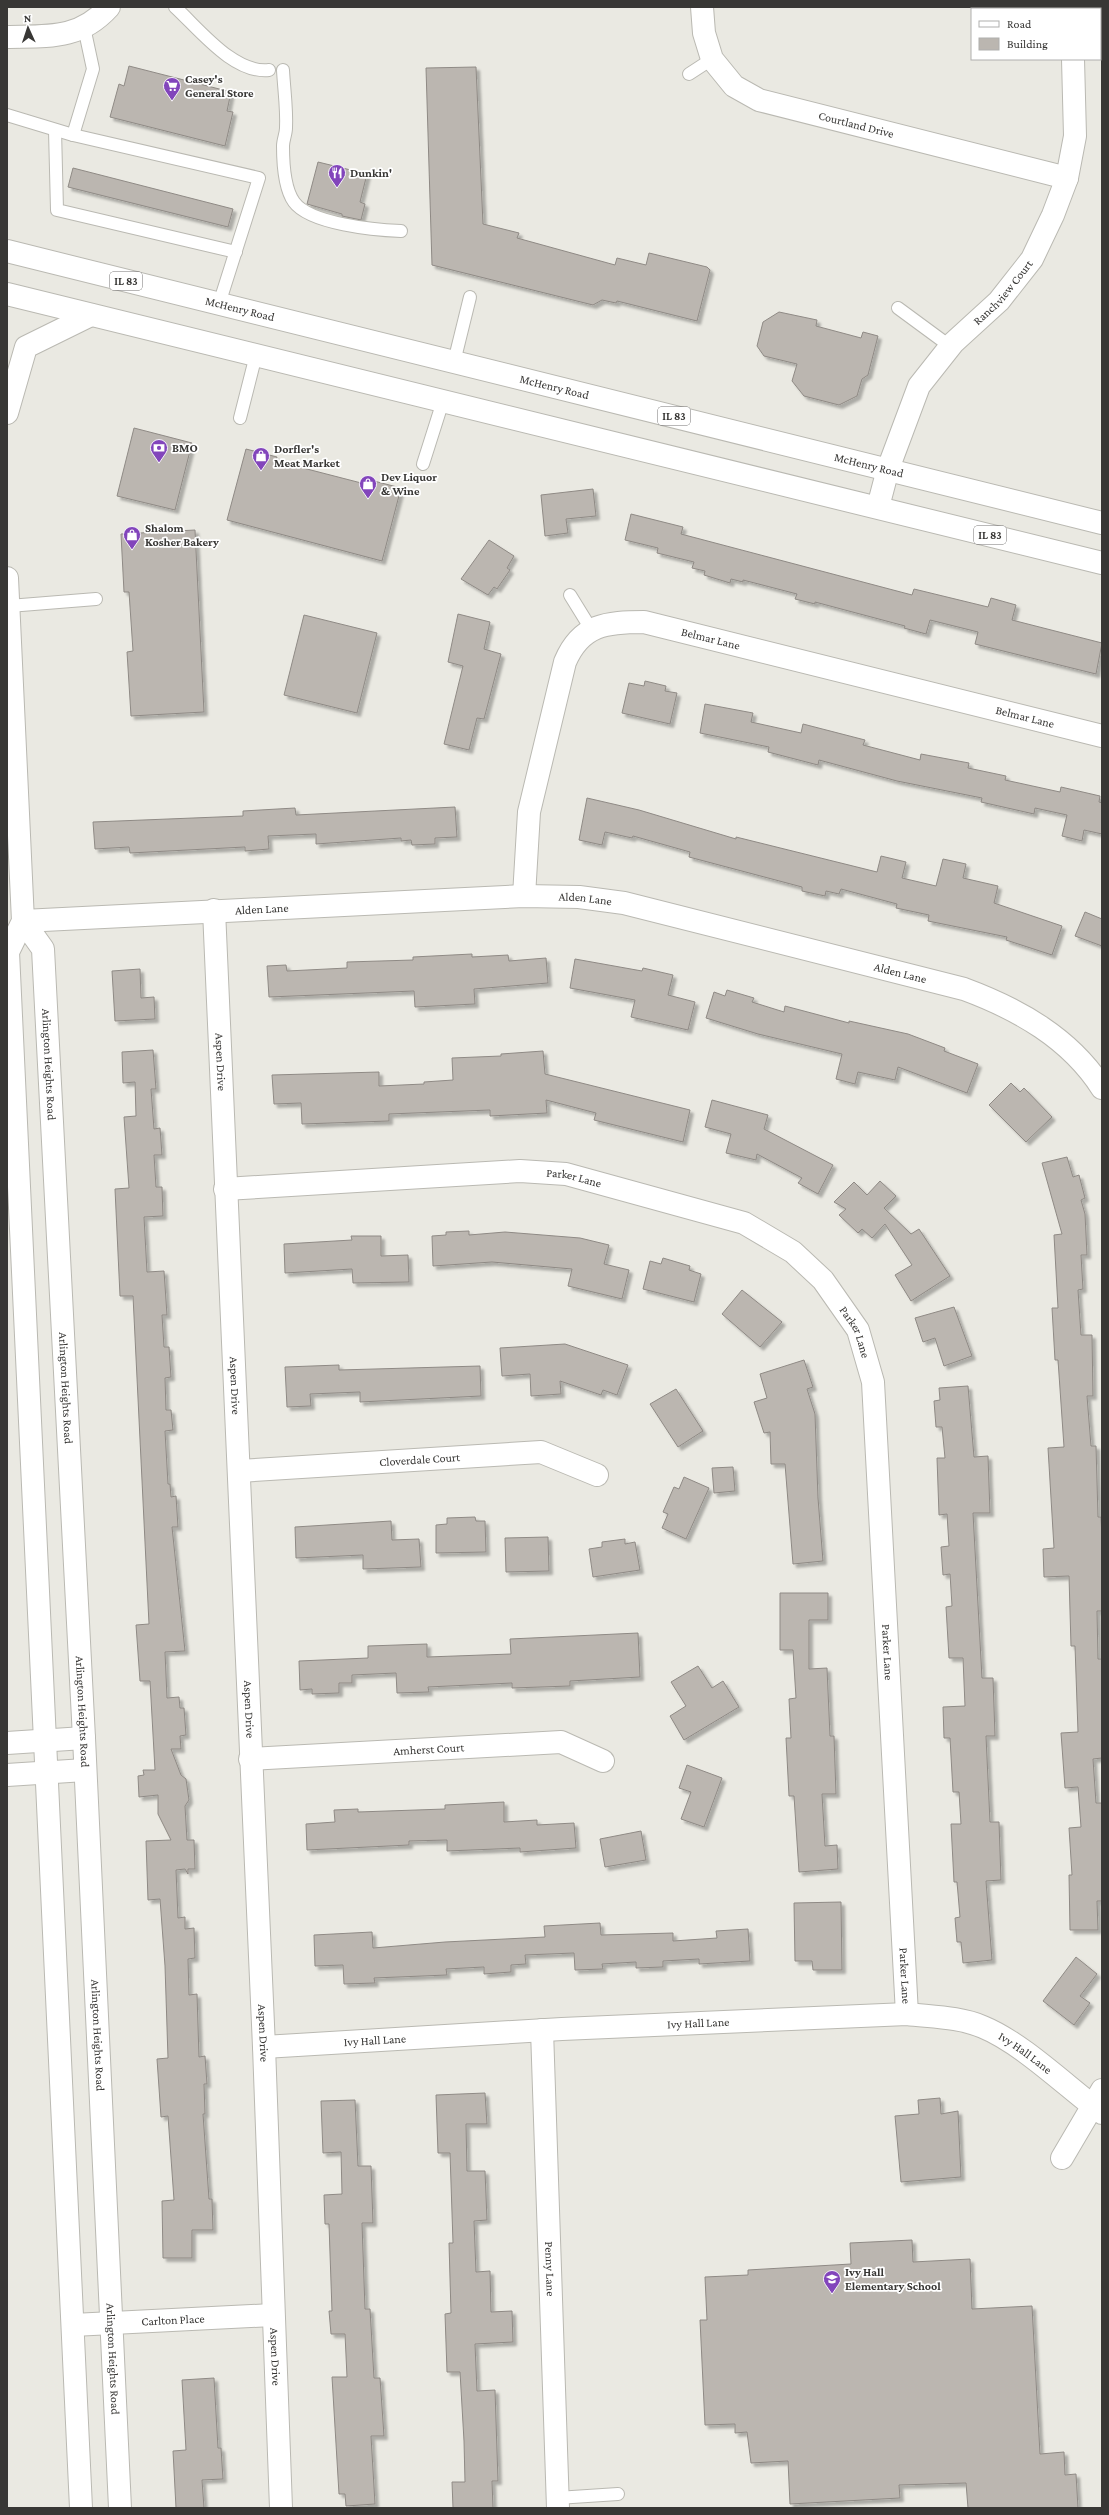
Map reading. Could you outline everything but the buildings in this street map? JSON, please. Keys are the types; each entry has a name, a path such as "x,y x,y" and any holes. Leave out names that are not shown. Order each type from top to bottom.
{"street":[{"path":"7,37 61,36 84,27 109,7"},
{"name":"Courtland Drive","path":"702,7 704,33 712,59 734,86 760,100 1067,178"},
{"name":"Ranchview Court","path":"878,507 888,469 919,386 951,347 999,301 1032,259 1053,215 1067,178 1075,136 1073,60"},
{"name":"McHenry Road","path":"7,251 1102,523"},
{"name":"IL 83","path":"7,294 1102,563"},
{"path":"7,413 26,347 91,315"},
{"path":"7,578 23,921 8,952 81,2508"},
{"name":"Belmar Lane","path":"524,896 529,812 564,669 572,646 591,629 622,622 644,622 1102,736"},
{"name":"Alden Lane","path":"23,921 214,910 524,896 579,897 624,903 964,989 996,1001 1032,1021 1062,1042 1099,1075"},
{"name":"Aspen Drive","path":"214,910 225,1189 239,1471 250,1759 264,2047 272,2315 281,2508"},
{"name":"Arlington Heights Road","path":"23,921 43,949 84,1738 120,2508"},
{"name":"Parker Lane","path":"225,1189 520,1171 566,1174 744,1223 793,1252 823,1280 858,1330 873,1382 907,2014"},
{"name":"Cloverdale Court","path":"239,1471 541,1452 597,1475"},
{"path":"7,1743 84,1738"},
{"name":"Amherst Court","path":"250,1759 561,1742 603,1761"},
{"path":"7,1775 85,1770"},
{"name":"Ivy Hall Lane","path":"264,2047 542,2030 907,2014 958,2020 982,2027 1007,2040 1098,2103"},
{"name":"Penny Lane","path":"542,2030 558,2503"},
{"path":"1062,2158 1098,2103"},
{"name":"Carlton Place","path":"73,2325 272,2315"}],"lane":[{"path":"175,7 237,64 260,71 269,70"},
{"path":"73,136 93,69 84,27"},
{"path":"689,74 712,59"},
{"path":"283,70 286,129 283,145 285,174 289,192 300,209 312,216 372,231 400,231"},
{"path":"7,115 73,136 259,178 220,304"},
{"path":"55,130 57,210 236,252"},
{"path":"454,362 470,297"},
{"path":"898,308 951,347"},
{"path":"240,418 256,355"},
{"path":"423,464 443,401"},
{"path":"570,595 591,629"},
{"path":"8,606 96,599"},
{"path":"558,2503 618,2494"}],"place":[{"name":"Casey's General Store","path":"172,101"},
{"name":"Dunkin'","path":"337,188"},
{"name":"BMO","path":"159,463"},
{"name":"Dorfler's Meat Market","path":"261,471"},
{"name":"Dev Liquor & Wine","path":"368,499"},
{"name":"Shalom Kosher Bakery","path":"132,550"},
{"name":"Ivy Hall Elementary School","path":"832,2294"}]}
